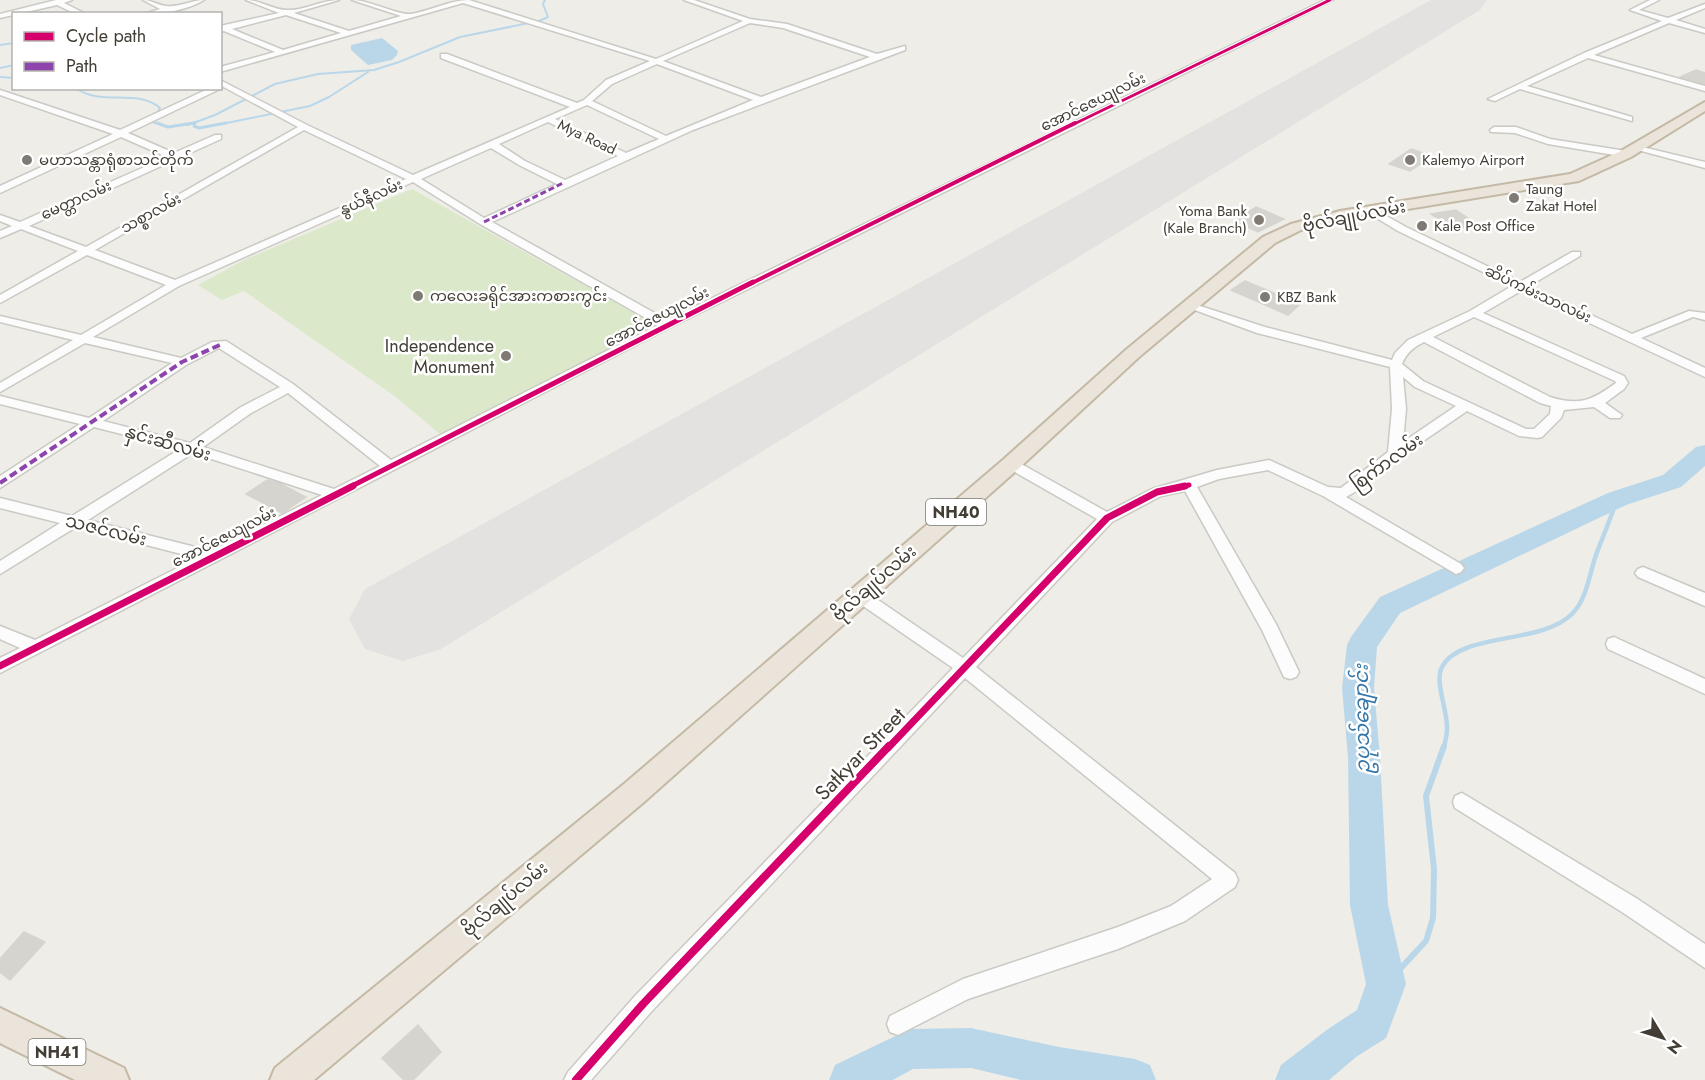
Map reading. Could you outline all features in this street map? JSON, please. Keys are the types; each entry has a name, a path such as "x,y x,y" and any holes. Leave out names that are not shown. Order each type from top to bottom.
{"highway":[{"name":"ဗိုလ်ချုပ်လမ်း","path":"287,1080 634,793 1011,464 1133,353 1233,267 1269,240 1284,232 1340,216 1560,182 1597,169 1632,151 1705,106"},
{"name":"NH41","path":"0,1025 112,1080"}],"street":[{"path":"15,12 55,1 69,0"},
{"path":"146,0 174,12"},
{"path":"155,12 201,0"},
{"path":"249,0 350,34"},
{"path":"222,29 336,0"},
{"path":"355,0 411,17"},
{"path":"222,69 411,17 463,0 538,25 599,41 760,100"},
{"path":"687,0 749,21 784,26 878,57"},
{"name":"အောင်ဇေယျလမ်း","path":"0,666 668,325 1000,160 1330,0"},
{"path":"1656,0 1632,10 1705,31"},
{"path":"55,1 79,12"},
{"path":"1492,99 1627,37 1705,6"},
{"name":"နွယ်နီလမ်း","path":"0,388 175,284 587,102 609,82 749,21"},
{"path":"222,29 285,53"},
{"path":"484,222 563,183 625,156 760,100 902,48"},
{"path":"1587,55 1705,88"},
{"path":"444,56 576,106"},
{"path":"222,86 241,93 304,127 414,179 484,222 668,325"},
{"path":"1519,86 1629,119"},
{"path":"0,190 212,90"},
{"path":"0,92 119,133 172,156"},
{"path":"0,104 15,98"},
{"path":"587,102 666,139"},
{"name":"Mya Road","path":"548,119 625,156"},
{"name":"သစ္စာလမ်း","path":"0,300 304,127"},
{"path":"1494,130 1516,130 1548,141 1632,151 1705,165"},
{"name":"မေတ္တာလမ်း","path":"0,235 218,137"},
{"path":"492,144 522,163 563,183"},
{"name":"ဆိပ်ကမ်းသာလမ်း","path":"1374,212 1402,229 1705,373"},
{"path":"0,218 175,284"},
{"path":"1395,454 1399,409 1396,365 1400,356 1412,343 1474,313 1576,254"},
{"path":"1190,306 1261,330 1396,365 1419,384 1532,435 1537,434 1556,415 1558,405"},
{"path":"1424,337 1558,405 1568,407 1596,403 1620,386 1622,382 1620,379 1474,313"},
{"path":"1632,338 1693,313 1705,317"},
{"path":"0,319 182,362"},
{"path":"0,483 182,362 222,344 288,387 389,466"},
{"path":"0,568 192,448 246,410 288,387"},
{"name":"နှင်းဆီလမ်း","path":"0,400 192,448 334,494"},
{"path":"1596,403 1615,415"},
{"name":"စြက်ာလမ်း","path":"1189,484 1269,465 1326,492 1343,493 1357,485 1395,454 1466,406"},
{"path":"1011,464 1107,518"},
{"path":"1189,484 1270,629 1290,672"},
{"name":"Satkyar Street","path":"576,1080 644,1004 1107,518 1157,492 1189,484"},
{"path":"1326,492 1456,568"},
{"name":"သဇင်လမ်း","path":"0,503 213,557"},
{"path":"1643,573 1705,600"},
{"path":"859,595 965,668 1228,880 1178,914 1118,938 963,990 898,1024"},
{"path":"0,632 34,647"},
{"path":"1614,644 1705,687"},
{"path":"1462,802 1629,905 1705,957"}],"green space":[{"name":"ကလေးခရိုင်အားကစားကွင်း","path":"412,189 657,326 441,435 396,397 244,291 222,300 198,285 246,259"}],"water":[{"path":"382,38 398,51 392,60 368,65 351,50 351,45"}],"building":[{"path":"1696,70 1705,73 1705,84 1680,77"},
{"name":"Kalemyo Airport","path":"1411,149 1432,156 1410,171 1389,164"},
{"name":"Yoma Bank (Kale Branch)","path":"1256,207 1284,219 1258,232 1234,221"},
{"path":"1456,210 1480,226 1452,229 1431,214"},
{"name":"KBZ Bank","path":"1245,281 1300,304 1288,315 1231,290"},
{"path":"267,480 279,483 306,497 282,513 246,494"},
{"path":"24,932 45,942 10,980 0,972 0,959"},
{"path":"418,1025 441,1052 413,1080 404,1080 382,1058"}],"waterway":[{"path":"195,122 215,115 275,84 318,74 374,70 460,37 539,21 548,17 543,4 545,0"},
{"path":"0,45 12,43"},
{"path":"0,68 12,65"},
{"path":"217,125 310,106 329,97 368,72"},
{"path":"0,77 12,78"},
{"path":"80,90 96,96 141,99 151,102 160,108 152,122 162,125"},
{"path":"157,123 168,127 193,123"},
{"path":"188,125 193,123"},
{"path":"195,123 194,126 199,128 226,123"},
{"name":"ဥပုသ်ချောင်း","path":"1296,1080 1342,1043 1372,1024 1386,984 1369,905 1364,757 1358,688 1362,645 1390,605 1617,499 1672,481 1705,453"},
{"path":"1444,748 1447,721 1440,688 1442,667 1451,656 1466,648 1541,630 1558,624 1572,614 1584,594 1617,499"},
{"path":"1386,984 1426,941 1433,918 1434,869 1426,796 1444,746"},
{"name":"ဥပုသ်ချောင်း","path":"850,1080 910,1049 971,1048 1059,1068 1135,1080"}],"runway":[{"path":"403,619 1464,0"}],"marked path":[{"path":"484,222 563,183"},
{"path":"0,483 182,362 222,344"}],"cycle path":[{"path":"0,666 667,325 1330,0"},
{"path":"576,1080 643,1004 1107,518 1157,492 1189,485"}],"place":[{"name":"မဟာသန္တာရုံစာသင်တိုက်","path":"27,160"},
{"name":"Kalemyo Airport","path":"1410,160"},
{"name":"Taung Zakat Hotel","path":"1514,198"},
{"name":"Yoma Bank (Kale Branch)","path":"1259,220"},
{"name":"Kale Post Office","path":"1422,226"},
{"name":"ကလေးခရိုင်အားကစားကွင်း","path":"418,296"},
{"name":"KBZ Bank","path":"1265,297"},
{"name":"Independence Monument","path":"506,356"}]}
